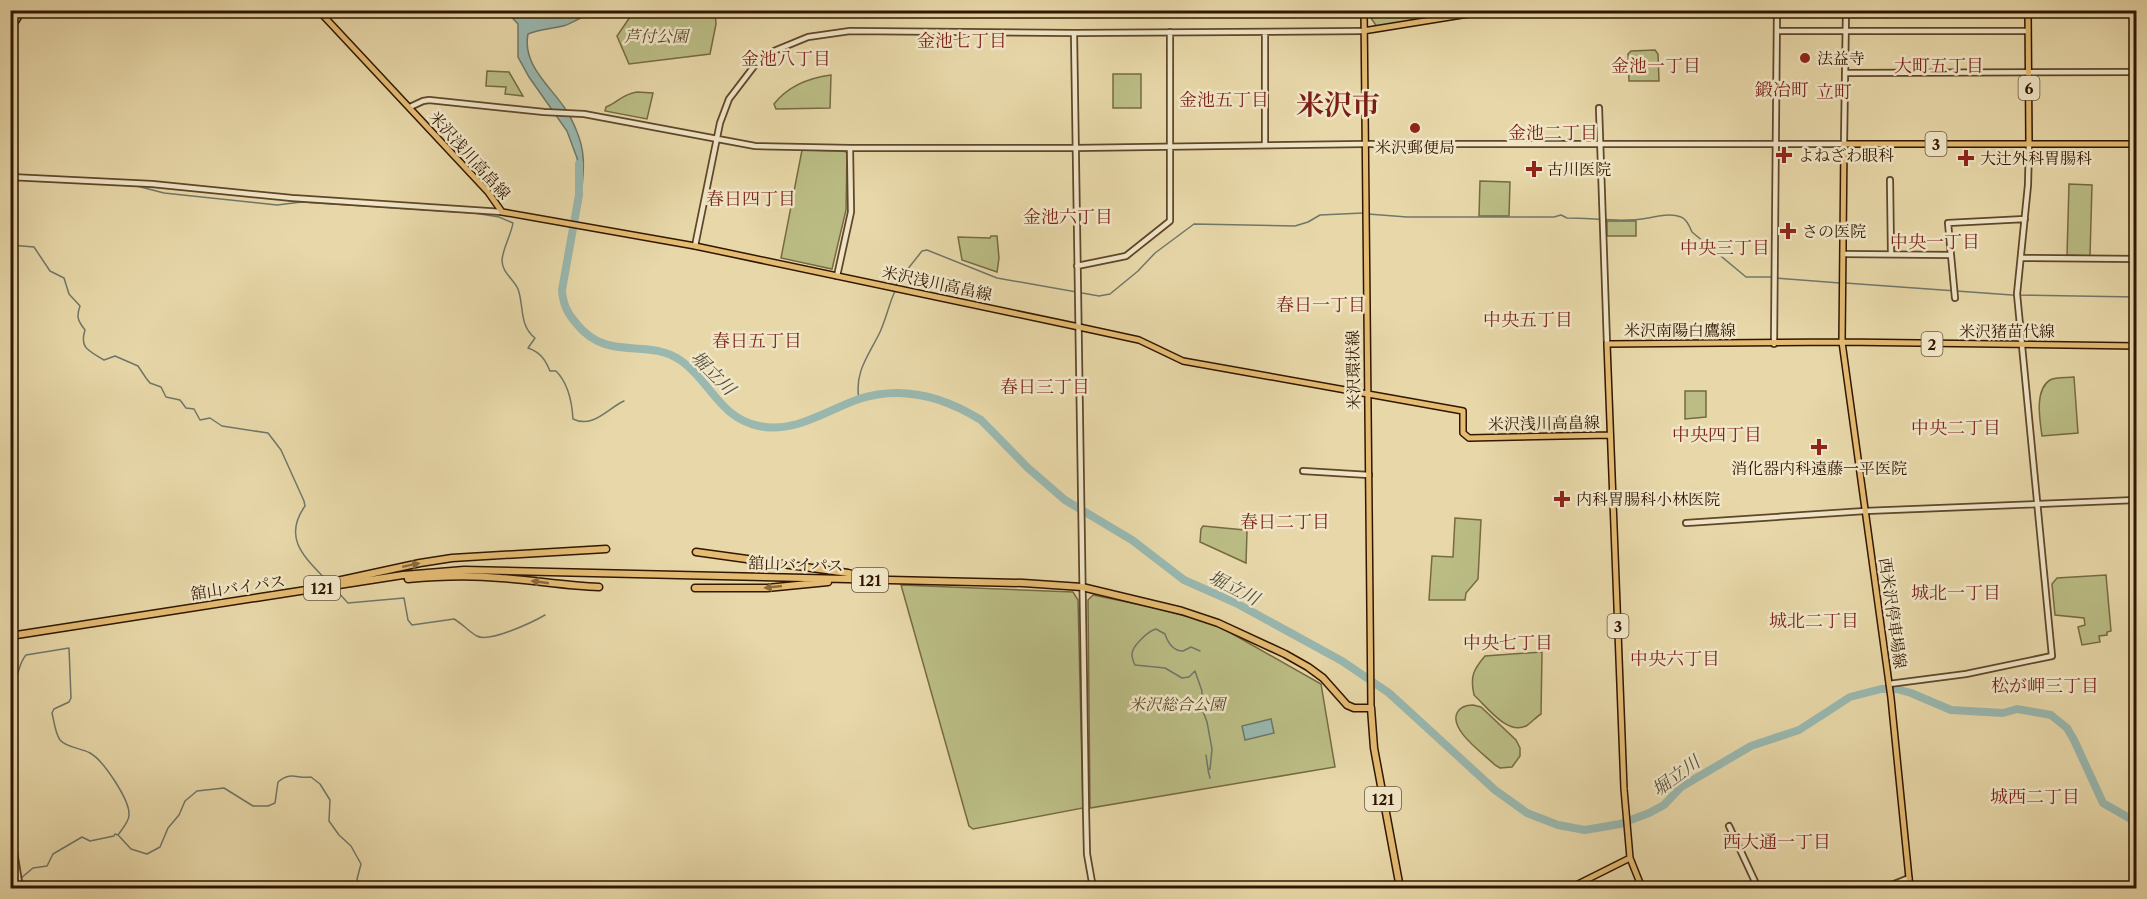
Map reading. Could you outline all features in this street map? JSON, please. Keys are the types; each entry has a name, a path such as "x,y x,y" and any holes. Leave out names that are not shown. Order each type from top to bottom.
{"highway":[{"path":"10,22 19,13"},
{"path":"10,30 19,13"},
{"path":"293,592 438,560 606,549"},
{"path":"696,552 848,573 873,580"},
{"name":"舘山バイパス","path":"10,636 419,573 476,569 1023,583 1082,587 1182,611 1218,623 1308,667 1333,688 1347,705 1354,708 1371,708"},
{"path":"352,583 459,576 598,587"},
{"path":"695,588 767,588 873,580"},
{"name":"121","path":"1371,708 1374,748 1400,888"}],"main road":[{"name":"米沢浅川高畠線","path":"318,10 488,192 502,212 695,246 1079,327 1138,340 1183,361 1464,411 1463,433 1469,438 1610,435"},
{"name":"米沢環状線","path":"1364,10 1371,708"},
{"path":"1364,31 1493,10"},
{"name":"6","path":"2028,10 2029,144"},
{"path":"1842,342 1844,144"},
{"name":"3","path":"1844,144 2029,144"},
{"path":"2029,144 2136,144"},
{"name":"米沢南陽白鷹線","path":"1630,858 1626,817 1607,344 1842,342"},
{"name":"米沢猪苗代線","path":"1842,342 2136,346"},
{"name":"西米沢停車場線","path":"1842,342 1890,685 1910,888"},
{"path":"1570,888 1630,858 1642,888"}],"street":[{"path":"1774,344 1777,10"},
{"path":"410,108 423,100 429,100 584,114 755,146 1076,148 1171,145 1844,144 1846,10"},
{"path":"695,246 716,140 729,99 755,65 774,51 807,37 850,32 1364,31"},
{"path":"1777,31 2028,31"},
{"path":"1077,266 1125,256 1168,224 1171,218 1170,32"},
{"path":"1264,32 1265,145"},
{"path":"1074,33 1087,854 1094,888"},
{"path":"1845,73 2136,72"},
{"path":"1599,108 1607,344"},
{"path":"1890,685 1966,674 2052,656 2017,294 2025,219 2029,144"},
{"path":"837,276 851,212 850,148"},
{"path":"10,177 152,184 292,198 502,212"},
{"path":"1890,180 1891,253"},
{"path":"1955,298 1948,223 2025,219"},
{"path":"1844,254 1951,255"},
{"path":"2021,258 2136,260"},
{"path":"1303,471 1369,475"},
{"path":"1686,523 1865,512 2136,500"},
{"path":"1729,826 1758,888"},
{"path":"10,827 20,888"},
{"path":"1884,888 1909,878"}],"green space":[{"name":"芦付公園","path":"652,11 715,11 716,24 710,54 629,64 617,36 630,17"},
{"path":"1372,11 1476,11 1377,27 1371,18"},
{"path":"1655,50 1658,54 1659,81 1629,81 1628,54 1631,51"},
{"path":"487,71 509,72 523,96 505,94 506,87 486,86"},
{"path":"1113,74 1141,74 1141,108 1113,108"},
{"path":"831,75 830,108 776,109 774,104 792,88 814,78"},
{"path":"653,93 647,119 605,111 606,107 628,94"},
{"path":"802,150 847,153 846,210 832,269 781,258"},
{"path":"1480,181 1510,182 1509,216 1479,216"},
{"path":"2069,184 2092,185 2090,256 2067,255"},
{"path":"1607,221 1636,221 1636,236 1607,236"},
{"path":"997,236 999,258 997,272 962,260 958,237 990,238"},
{"path":"2074,377 2078,433 2042,436 2039,406 2045,385 2052,379"},
{"path":"1685,391 1706,391 1706,417 1685,419"},
{"path":"1455,518 1481,520 1478,579 1466,593 1465,600 1429,600 1432,556 1453,557"},
{"path":"1203,526 1245,530 1247,532 1246,563 1200,542"},
{"path":"2106,575 2111,631 2107,632 2107,635 2099,636 2100,642 2082,645 2078,627 2085,625 2084,618 2055,615 2052,584 2057,578"},
{"name":"米沢総合公園","path":"901,585 1073,592 1078,600 1083,808 973,829 969,826"},
{"name":"米沢総合公園","path":"1093,595 1156,608 1215,624 1321,684 1335,767 1090,808 1088,600"},
{"path":"1542,652 1541,714 1526,726 1512,727 1498,718 1474,695 1472,683 1475,670 1485,656"},
{"path":"1468,705 1481,707 1516,740 1520,748 1520,756 1512,767 1500,768 1495,765 1469,741 1458,727 1456,720 1458,711"}],"water":[{"path":"506,11 527,11 549,17 572,11 612,11 599,17 595,12 563,26 528,34 527,45 533,64 566,110 580,139 583,159 582,187 577,158 567,131 529,77 518,57 518,24"},
{"path":"1271,719 1274,733 1245,740 1242,726"}],"waterway":[{"name":"堀立川","path":"579,164 579,195 562,290 568,312 588,335 614,346 667,353 690,368 724,407 734,415 745,422 759,426 772,428 798,424 859,399 891,393 922,396 967,412 981,420 1028,468 1065,500 1132,540 1184,580 1236,603 1342,661 1389,693 1495,790 1527,813 1558,825 1585,830 1620,824 1664,805 1681,787 1751,746 1799,730 1850,697 1881,689 1897,689 1951,710 2003,713 2017,709 2051,715 2067,728 2103,803 2136,822"},
{"path":"107,184 137,186 164,193 277,205 302,202 474,213 499,217 513,223 502,265 518,289 526,328 535,338 528,348 539,354 550,371 556,371 564,381 573,419 594,420 624,401"},
{"path":"896,286 922,251 927,250 997,278 1099,296 1110,294 1138,271 1155,253 1194,224 1295,226 1320,215 1363,213"},
{"path":"1368,214 1407,217 1554,217 1561,215 1567,218 1618,220 1664,215 1677,216 1685,219 1692,232 1746,277 1771,277"},
{"path":"10,245 34,247 50,271 64,278 69,294 80,306 79,321 85,330 83,341 90,352 104,360 115,356 138,366 150,383 161,387 166,397 180,400 186,408 194,409 200,420 210,418 222,426 268,433 281,450 304,501 305,506 298,518 296,539 306,557 330,584"},
{"path":"1776,278 1840,283"},
{"path":"1845,283 2012,295 2136,297"},
{"path":"859,399 861,372 882,327 895,291"},
{"path":"335,589 348,603 404,598 408,620 412,625 454,619 477,636 483,637 511,631 545,615"},
{"path":"1200,651 1191,647 1183,651 1177,650 1165,634 1156,629 1141,640 1134,648 1132,655 1135,665 1165,668 1182,678 1189,677 1195,671 1202,691 1201,706 1207,722 1212,749 1208,770 1210,778"},
{"path":"10,688 26,655 69,648 71,698 69,702 54,709 52,713 57,734 63,743 90,753 102,764 121,791 129,815 127,823 118,835 90,841 82,837 53,854 47,866 33,868 20,879"},
{"path":"1206,755 1208,769"},
{"path":"119,836 131,849 147,854 160,847 168,828 179,815 185,801 197,791 224,788 253,806 268,806 275,803 278,782 290,776 311,777 320,784 330,800 329,821 351,846 361,864 357,879 360,888"},
{"path":"11,888 17,883"}],"place":[{"name":"法益寺","path":"1805,58"},
{"name":"米沢郵便局","path":"1415,128"},
{"name":"よねざわ眼科","path":"1784,155"},
{"name":"大辻外科胃腸科","path":"1966,158"},
{"name":"古川医院","path":"1534,169"},
{"name":"さの医院","path":"1788,231"},
{"name":"消化器内科遠藤一平医院","path":"1819,447"},
{"name":"内科胃腸科小林医院","path":"1562,499"}],"district":[{"name":"金池七丁目","path":"962,41"},
{"name":"金池八丁目","path":"786,59"},
{"name":"金池一丁目","path":"1656,66"},
{"name":"大町五丁目","path":"1939,66"},
{"name":"鍛冶町","path":"1782,90"},
{"name":"立町","path":"1834,92"},
{"name":"金池五丁目","path":"1224,100"},
{"name":"米沢市","path":"1338,105"},
{"name":"金池二丁目","path":"1553,133"},
{"name":"春日四丁目","path":"751,199"},
{"name":"金池六丁目","path":"1068,217"},
{"name":"中央一丁目","path":"1935,242"},
{"name":"中央三丁目","path":"1725,248"},
{"name":"春日一丁目","path":"1321,305"},
{"name":"中央五丁目","path":"1528,320"},
{"name":"春日五丁目","path":"757,341"},
{"name":"春日三丁目","path":"1045,387"},
{"name":"中央二丁目","path":"1956,428"},
{"name":"中央四丁目","path":"1717,435"},
{"name":"春日二丁目","path":"1285,522"},
{"name":"城北一丁目","path":"1956,593"},
{"name":"城北二丁目","path":"1814,621"},
{"name":"中央七丁目","path":"1508,643"},
{"name":"中央六丁目","path":"1675,659"},
{"name":"松が岬三丁目","path":"2045,686"},
{"name":"城西二丁目","path":"2035,797"},
{"name":"西大通一丁目","path":"1777,842"}]}
